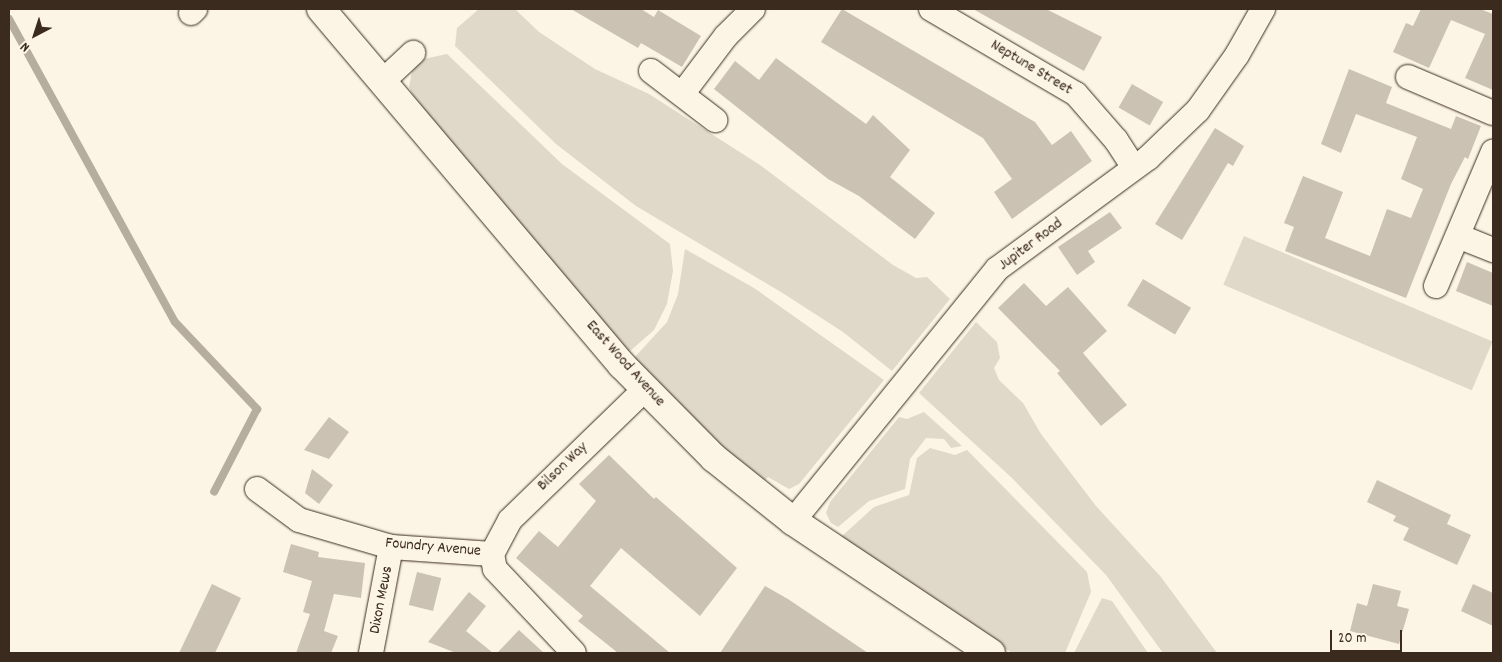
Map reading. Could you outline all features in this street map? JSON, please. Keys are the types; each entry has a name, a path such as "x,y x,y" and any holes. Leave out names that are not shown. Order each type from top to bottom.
{"street":[{"name":"East Wood Avenue","path":"321,9 384,80 646,389 714,458 793,521 990,653"},
{"path":"683,93 726,36 753,9"},
{"name":"Neptune Street","path":"931,9 1076,94 1116,140 1134,168"},
{"name":"Jupiter Road","path":"793,521 997,269 1134,168 1198,110 1237,55 1263,9"},
{"path":"384,80 412,53"},
{"path":"651,71 683,93 715,120"},
{"path":"1408,77 1493,113"},
{"path":"1436,286 1493,152"},
{"path":"1458,236 1493,250"},
{"name":"Bilson Way","path":"492,554 510,520 646,389"},
{"name":"Foundry Avenue","path":"257,489 300,520 391,548 492,554 495,569 574,653"},
{"name":"Dixon Mews","path":"371,653 391,548"}],"shaded area":[{"path":"479,9 515,9 539,32 595,69 649,94 760,165 893,265 916,278 927,277 950,299 892,371 843,332 781,292 636,206 556,144 455,46 457,28"},
{"path":"447,54 562,164 670,244 673,271 667,304 654,330 629,352 414,97 409,87 412,71 419,60"},
{"path":"1244,236 1493,341 1472,390 1223,285"},
{"path":"685,249 754,288 884,380 799,484 789,489 768,477 763,482 710,437 634,358 667,322 678,294"},
{"path":"976,322 997,342 1000,358 994,368 999,380 1023,403 1041,434 1096,506 1161,577 1217,653 1163,653 1106,575 1012,478 919,393"},
{"path":"924,412 962,446 951,448 944,439 926,438 910,459 905,489 869,501 838,527 831,523 826,513 830,502 899,417 907,419"},
{"path":"930,448 955,455 967,450 1087,572 1091,592 1065,653 1012,653 841,537 874,507 909,495 917,458"},
{"path":"1102,598 1112,601 1148,653 1074,653"}],"building":[{"path":"571,9 641,9 654,17 658,10 701,36 682,67 641,43 638,48"},
{"path":"842,9 1035,122 1052,145 1071,131 1092,161 1012,219 994,192 1012,179 983,138 821,42"},
{"path":"973,9 1046,9 1102,37 1084,71"},
{"path":"1421,9 1480,9 1493,14 1493,90 1465,78 1485,34 1451,20 1429,68 1393,52 1406,23 1413,26"},
{"path":"776,58 866,124 873,115 910,150 890,177 935,213 915,239 859,196 828,179 714,89 735,61 759,80"},
{"path":"1349,69 1392,87 1386,103 1451,129 1456,116 1481,126 1468,159 1465,157 1451,184 1406,298 1285,251 1294,227 1284,223 1303,176 1343,192 1325,238 1370,256 1387,209 1411,218 1423,189 1401,179 1417,137 1356,114 1341,153 1321,144"},
{"path":"1132,84 1163,102 1150,125 1118,107"},
{"path":"1215,128 1244,146 1233,166 1228,163 1182,240 1155,224"},
{"path":"1110,212 1122,228 1088,251 1095,262 1077,275 1058,247"},
{"path":"1467,262 1493,273 1493,306 1456,291"},
{"path":"1143,279 1191,308 1175,334 1127,306"},
{"path":"1024,283 1046,306 1068,287 1107,331 1083,353 1127,405 1101,426 1057,373 1060,371 998,308"},
{"path":"329,417 349,432 329,459 304,450"},
{"path":"609,455 654,499 656,497 737,568 700,616 621,548 590,586 670,653 618,653 578,621 583,616 516,558 539,531 558,547 596,501 579,484"},
{"path":"312,469 333,485 319,504 305,493"},
{"path":"1377,480 1451,515 1447,524 1471,535 1457,565 1403,540 1409,528 1393,521 1396,516 1367,502"},
{"path":"291,544 319,552 318,557 365,563 361,598 334,594 324,631 338,636 331,653 296,653 310,614 303,612 312,581 283,572"},
{"path":"417,572 441,578 433,611 409,605"},
{"path":"212,584 241,598 215,653 179,653"},
{"path":"1373,584 1401,591 1397,606 1409,609 1399,644 1350,631 1357,603 1367,606"},
{"path":"1473,584 1493,593 1493,626 1461,611"},
{"path":"765,586 788,599 868,653 720,653"},
{"path":"469,592 486,606 466,631 493,653 456,653 428,642"},
{"path":"519,630 544,653 497,653"}],"waterway":[{"path":"9,19 175,322 257,409 214,492"}]}
